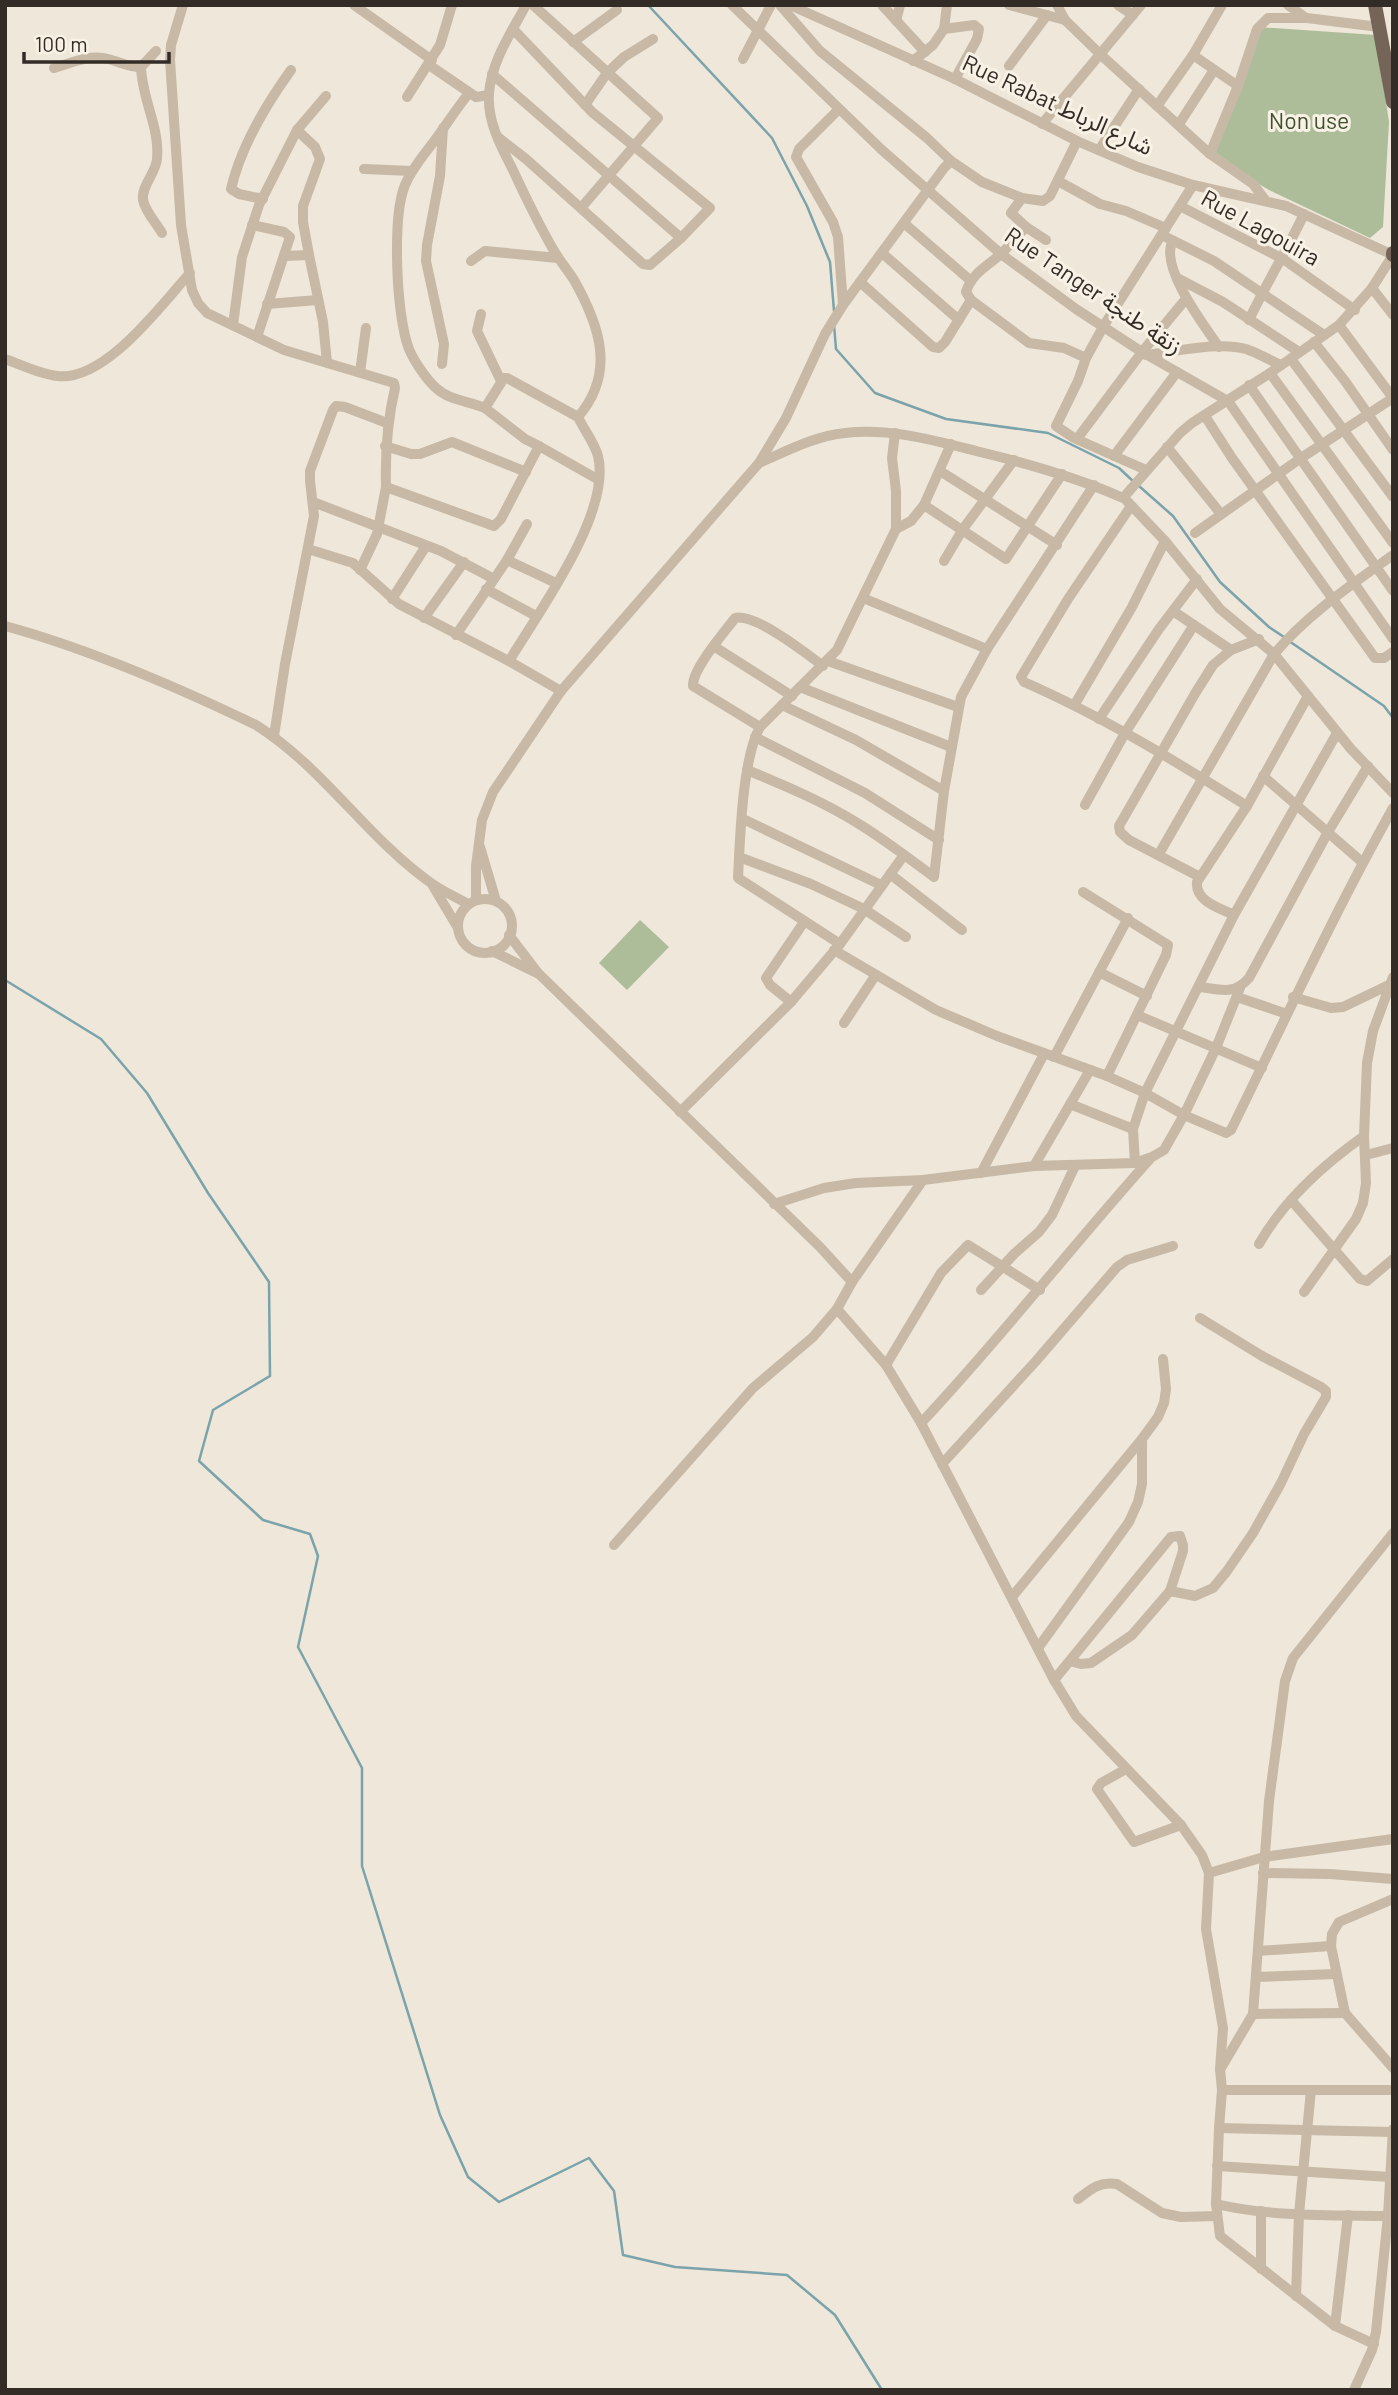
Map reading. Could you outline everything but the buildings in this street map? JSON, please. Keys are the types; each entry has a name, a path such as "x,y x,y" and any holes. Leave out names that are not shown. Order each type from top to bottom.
{"main road":[{"path":"1375,5 1392,96"}],"street":[{"path":"183,5 171,45 170,60 178,194 192,290 201,308 284,350 394,383 387,422 386,487 379,527 360,570"},
{"path":"354,5 469,93 476,97 489,95"},
{"path":"407,97 440,46 452,5"},
{"path":"526,5 498,58 489,95 496,136 534,216 587,306 602,357 597,388 589,405 578,418"},
{"path":"533,5 658,118 582,208"},
{"name":"Rue Tanger زنقة طنجة","path":"732,5 926,191 1001,254 1144,354 1228,401 1393,639"},
{"path":"743,59 771,5"},
{"path":"780,5 820,51 927,138 951,162 982,182 1023,198 1035,201 1047,199 1077,141"},
{"name":"Rue Rabat شارع الرباط","path":"790,5 813,9 1042,124 1138,167 1194,186 1266,201 1304,214 1393,254"},
{"path":"882,5 925,52"},
{"path":"896,21 901,5"},
{"path":"913,61 925,52 944,29 947,5"},
{"path":"1009,5 1065,20"},
{"path":"1057,5 1065,20 1101,55 1210,155 1253,184 1266,201"},
{"path":"1118,5 1133,15"},
{"path":"1042,124 1141,5"},
{"path":"1157,106 1193,55 1222,5"},
{"path":"1288,5 1307,18"},
{"path":"573,42 617,10"},
{"path":"1009,66 1046,15"},
{"path":"1210,155 1238,86 1257,29 1264,20 1307,18 1380,27"},
{"path":"944,29 974,25 979,29 977,39 955,79"},
{"path":"496,136 526,159 646,266 681,239 709,208 585,105 513,29"},
{"path":"585,105 607,73 624,57 653,39"},
{"path":"156,51 141,67 142,87 155,127 157,160 142,196 144,205 162,233"},
{"path":"1193,55 1238,86"},
{"path":"54,68 76,60 106,58 141,67"},
{"path":"263,199 239,194 232,189 257,124 273,95 291,71"},
{"path":"1179,124 1214,71"},
{"path":"492,74 681,239"},
{"path":"1099,150 1139,89"},
{"path":"469,93 412,171 404,187 400,208 398,256 403,323 409,349 439,391 485,408 525,439 599,480"},
{"path":"233,325 242,257 252,225 297,130 326,96"},
{"path":"839,109 799,149 796,158 833,222 838,237 841,307"},
{"path":"442,364 444,344 426,261 440,176 443,128"},
{"path":"297,130 316,146 320,159 303,206 303,222 327,363"},
{"path":"472,902 482,820 493,792 561,691 760,463 786,418 825,334 841,307 926,191 951,162"},
{"path":"363,169 412,171"},
{"path":"1058,181 1100,204 1126,211 1164,232 1173,241 1214,261 1319,338 1393,450"},
{"path":"1144,473 1056,426 1103,327 1194,186"},
{"path":"1023,198 1011,214 1046,240"},
{"name":"Rue Lagouira","path":"1180,206 1283,259 1355,310"},
{"path":"1249,320 1304,214"},
{"path":"905,223 971,281"},
{"path":"252,225 289,234 290,240 257,337"},
{"path":"1026,227 1001,254 988,262 971,281 966,292 971,300 1029,343 1035,346 1064,348 1086,358"},
{"path":"1173,241 1169,251 1185,300 1219,347"},
{"path":"471,261 485,251 558,258"},
{"path":"882,253 959,320"},
{"path":"1247,806 1161,752 1075,704 1024,682 1020,677 1021,673 1144,473 1167,447 1192,423 1339,325 1372,288 1393,254"},
{"path":"284,256 309,255"},
{"path":"5,359 56,376 66,376 88,369 122,348 190,273"},
{"path":"1179,279 1223,302 1249,320 1290,359 1393,497"},
{"path":"860,282 933,347 939,348 971,300"},
{"path":"1372,288 1393,315"},
{"path":"267,304 318,300"},
{"path":"1077,439 1185,300"},
{"path":"481,314 477,331 501,381"},
{"path":"1195,533 1301,458 1393,398 1339,325"},
{"path":"360,372 366,328"},
{"path":"1144,354 1219,347 1245,349 1290,359"},
{"path":"1114,456 1177,372"},
{"path":"1270,373 1393,543"},
{"path":"485,408 501,381 508,378 578,418 598,457 599,480 593,511 584,534 509,661"},
{"path":"1249,386 1393,591"},
{"path":"274,736 287,651 314,516 310,471 333,410 337,406 387,422"},
{"path":"1205,416 1255,491 1375,658 1384,658 1393,652"},
{"path":"760,463 826,436 895,433 922,436 1014,460 1062,474 1128,499 1220,609 1274,653 1337,733 1393,793"},
{"path":"895,433 892,458 896,491 896,529 837,650 757,732 747,770 738,878 804,922 875,976 936,1010 1049,1056 1107,1076 1226,1133 1231,1130 1293,998 1362,862 1393,808"},
{"path":"385,446 420,454 445,444 460,444 526,472"},
{"path":"896,529 911,522 924,505 951,444"},
{"path":"386,487 494,526 501,519 540,446"},
{"path":"1167,447 1221,514"},
{"path":"944,561 963,529 1014,460"},
{"path":"940,471 1057,545"},
{"path":"924,505 1006,559 1062,474"},
{"path":"747,770 835,810 934,877 958,707 987,649 1094,485"},
{"path":"313,502 464,562 494,579"},
{"path":"457,635 507,560 527,524"},
{"path":"1075,704 1132,607 1165,541"},
{"path":"392,599 426,546"},
{"path":"308,549 345,559 392,599 561,691"},
{"path":"1158,854 1274,653 1295,629 1353,582 1393,555"},
{"path":"507,560 556,583"},
{"path":"424,618 464,562"},
{"path":"1099,719 1197,579"},
{"path":"486,589 536,616"},
{"path":"863,598 987,649"},
{"path":"1173,611 1231,650"},
{"path":"939,840 865,793 757,732 693,686 692,681 735,618 743,617 770,629 825,664 958,707"},
{"path":"1084,806 1125,733 1194,625"},
{"path":"5,626 51,639 97,657 236,715 274,736 431,884 464,943 478,952 492,951 500,947 509,936 511,926 509,915 496,901 478,843"},
{"path":"1200,877 1129,840 1120,832 1119,826 1213,665 1231,650 1259,639"},
{"path":"715,647 796,692 951,747"},
{"path":"1234,915 1204,900 1198,893 1197,882 1247,806 1308,696"},
{"path":"782,705 856,740 944,792"},
{"path":"1135,1163 1133,1129 1145,1093 1234,915 1337,733"},
{"path":"774,1204 839,1185 923,1181 1034,1166 1135,1163 1164,1150 1216,1048 1238,992 1249,978 1328,832 1368,766"},
{"path":"1264,776 1362,862"},
{"path":"743,819 881,885"},
{"path":"680,1112 791,1002 837,947 904,855"},
{"path":"739,857 811,884 864,909 906,937"},
{"path":"890,874 962,930"},
{"path":"431,884 472,902"},
{"path":"1083,892 1168,945 1147,996 1107,1076"},
{"path":"458,928 462,911 472,902 487,899 496,901"},
{"path":"981,1173 1128,918"},
{"path":"791,1002 770,985 766,978 804,922"},
{"path":"509,936 538,973 820,1247 852,1282"},
{"path":"492,951 538,973"},
{"path":"1099,972 1147,996"},
{"path":"844,1023 875,976"},
{"path":"1293,998 1331,1009 1343,1007 1392,981"},
{"path":"1304,1292 1356,1219 1363,1203 1366,1183 1364,1136 1367,1063 1371,1042 1392,981"},
{"path":"1199,986 1232,990 1287,1014"},
{"path":"1137,1015 1262,1068"},
{"path":"1034,1166 1090,1070"},
{"path":"1070,1104 1133,1129"},
{"path":"1259,1244 1272,1221 1291,1200 1333,1158 1364,1136"},
{"path":"1366,1155 1393,1147"},
{"path":"921,1423 975,1365 1152,1157"},
{"path":"981,1290 1014,1254 1039,1232 1052,1215 1075,1166"},
{"path":"614,1545 753,1388 813,1337 837,1310 852,1282 923,1181"},
{"path":"1291,1200 1360,1279 1367,1282 1393,1259"},
{"path":"886,1365 941,1273 968,1245 1040,1290"},
{"path":"942,1464 1117,1267 1127,1260 1172,1246"},
{"path":"837,1310 886,1365 921,1423 994,1567 1076,1716 1181,1825 1202,1855 1209,1873 1206,1929 1223,2028 1217,2166 1220,2236 1335,2326 1374,2344"},
{"path":"1170,1591 1195,1596 1213,1588 1227,1571 1243,1550 1281,1483 1304,1433 1326,1397 1326,1391 1321,1387 1262,1356 1200,1318"},
{"path":"1012,1597 1158,1418 1167,1389 1163,1359"},
{"path":"1038,1648 1129,1522 1142,1484 1142,1439"},
{"path":"1220,2069 1253,2014 1264,1857 1283,1691 1293,1658 1393,1533"},
{"path":"1054,1680 1171,1537 1177,1535 1181,1539 1183,1551 1170,1591 1132,1634 1091,1663 1070,1661"},
{"path":"1126,1769 1101,1783 1097,1789 1134,1842 1181,1825"},
{"path":"1209,1873 1264,1857 1393,1839"},
{"path":"1263,1872 1393,1878"},
{"path":"1393,1899 1339,1922 1332,1934 1331,1946 1345,2013 1393,2068"},
{"path":"1258,1951 1331,1946"},
{"path":"1256,1976 1335,1973"},
{"path":"1253,2014 1345,2013"},
{"path":"1222,2090 1393,2090"},
{"path":"1296,2296 1298,2214 1305,2170 1311,2090"},
{"path":"1219,2128 1393,2131 1382,2288 1374,2344 1354,2390"},
{"path":"1217,2166 1390,2177"},
{"path":"1079,2199 1093,2188 1108,2183 1163,2213 1181,2217 1217,2210 1388,2216"},
{"path":"1261,2211 1261,2269"},
{"path":"1335,2326 1348,2215"}],"green space":[{"name":"Non use","path":"1259,27 1376,35 1389,122 1383,227 1370,238 1269,190 1211,156"},
{"path":"640,920 669,947 627,990 599,963"}],"waterway":[{"path":"648,5 772,138 807,206 830,262 834,311"},
{"path":"834,325 836,349 875,393 946,419 1048,433 1119,468 1134,482"},
{"path":"1139,486 1173,516 1220,582 1269,627 1284,637"},
{"path":"1289,641 1384,706 1393,718"},
{"path":"5,980 101,1039 147,1093 208,1193 269,1282 270,1376 213,1410 199,1461 263,1520 310,1534 318,1556 298,1647 362,1768 362,1866 440,2115 468,2177 499,2202 589,2158 614,2191 623,2255 675,2267 787,2275 835,2315 882,2390"}]}
